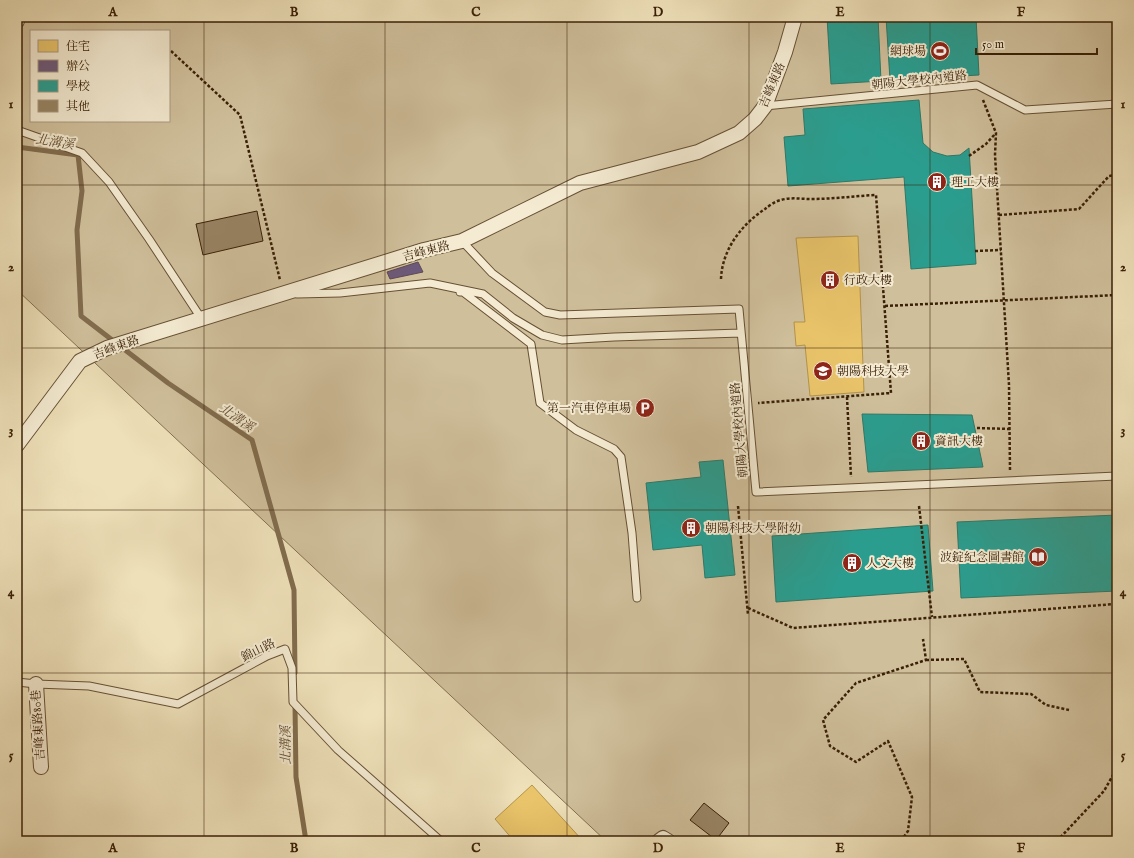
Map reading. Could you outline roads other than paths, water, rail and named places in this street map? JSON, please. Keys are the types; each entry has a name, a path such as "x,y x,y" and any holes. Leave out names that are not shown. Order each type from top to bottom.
{"street":[{"path":"17,21 18,17"},
{"name":"吉峰東路","path":"17,445 80,361 107,348 424,250 462,241 580,183 613,174 648,170 698,152 739,133 755,119 765,106 785,52 795,17"},
{"name":"吉峰東路80巷","path":"36,684 41,767"},
{"path":"658,841 663,838 668,841"}],"lane":[{"name":"朝陽大學校內道路","path":"765,106 977,85 1025,110 1117,104"},
{"path":"17,130 82,153 109,182 149,238 201,318"},
{"name":"朝陽大學校內道路","path":"462,241 492,273 545,312 560,315 739,309 756,492 1117,476"},
{"path":"283,294 340,293 430,283 483,294 513,318 542,335 562,340 614,337 741,334"},
{"path":"433,284 463,292 531,344 540,403 576,430 614,449 621,457 632,533 637,598"},
{"name":"錦山路","path":"17,682 88,686 178,704 267,656 285,649 292,668 293,702 338,750 441,841"}],"waterway":[{"name":"北溝溪","path":"17,147 78,155 82,191 77,230 81,316 168,383 252,440 294,590 295,673"},
{"name":"北溝溪","path":"295,705 296,777 306,841"}],"place":[{"name":"網球場","path":"940,51"},
{"name":"理工大樓","path":"937,182"},
{"name":"行政大樓","path":"830,280"},
{"name":"朝陽科技大學","path":"823,371"},
{"name":"第一汽車停車場","path":"645,408"},
{"name":"資訊大樓","path":"921,441"},
{"name":"朝陽科技大學附幼","path":"691,528"},
{"name":"波錠紀念圖書館","path":"1038,557"},
{"name":"人文大樓","path":"852,563"}]}
